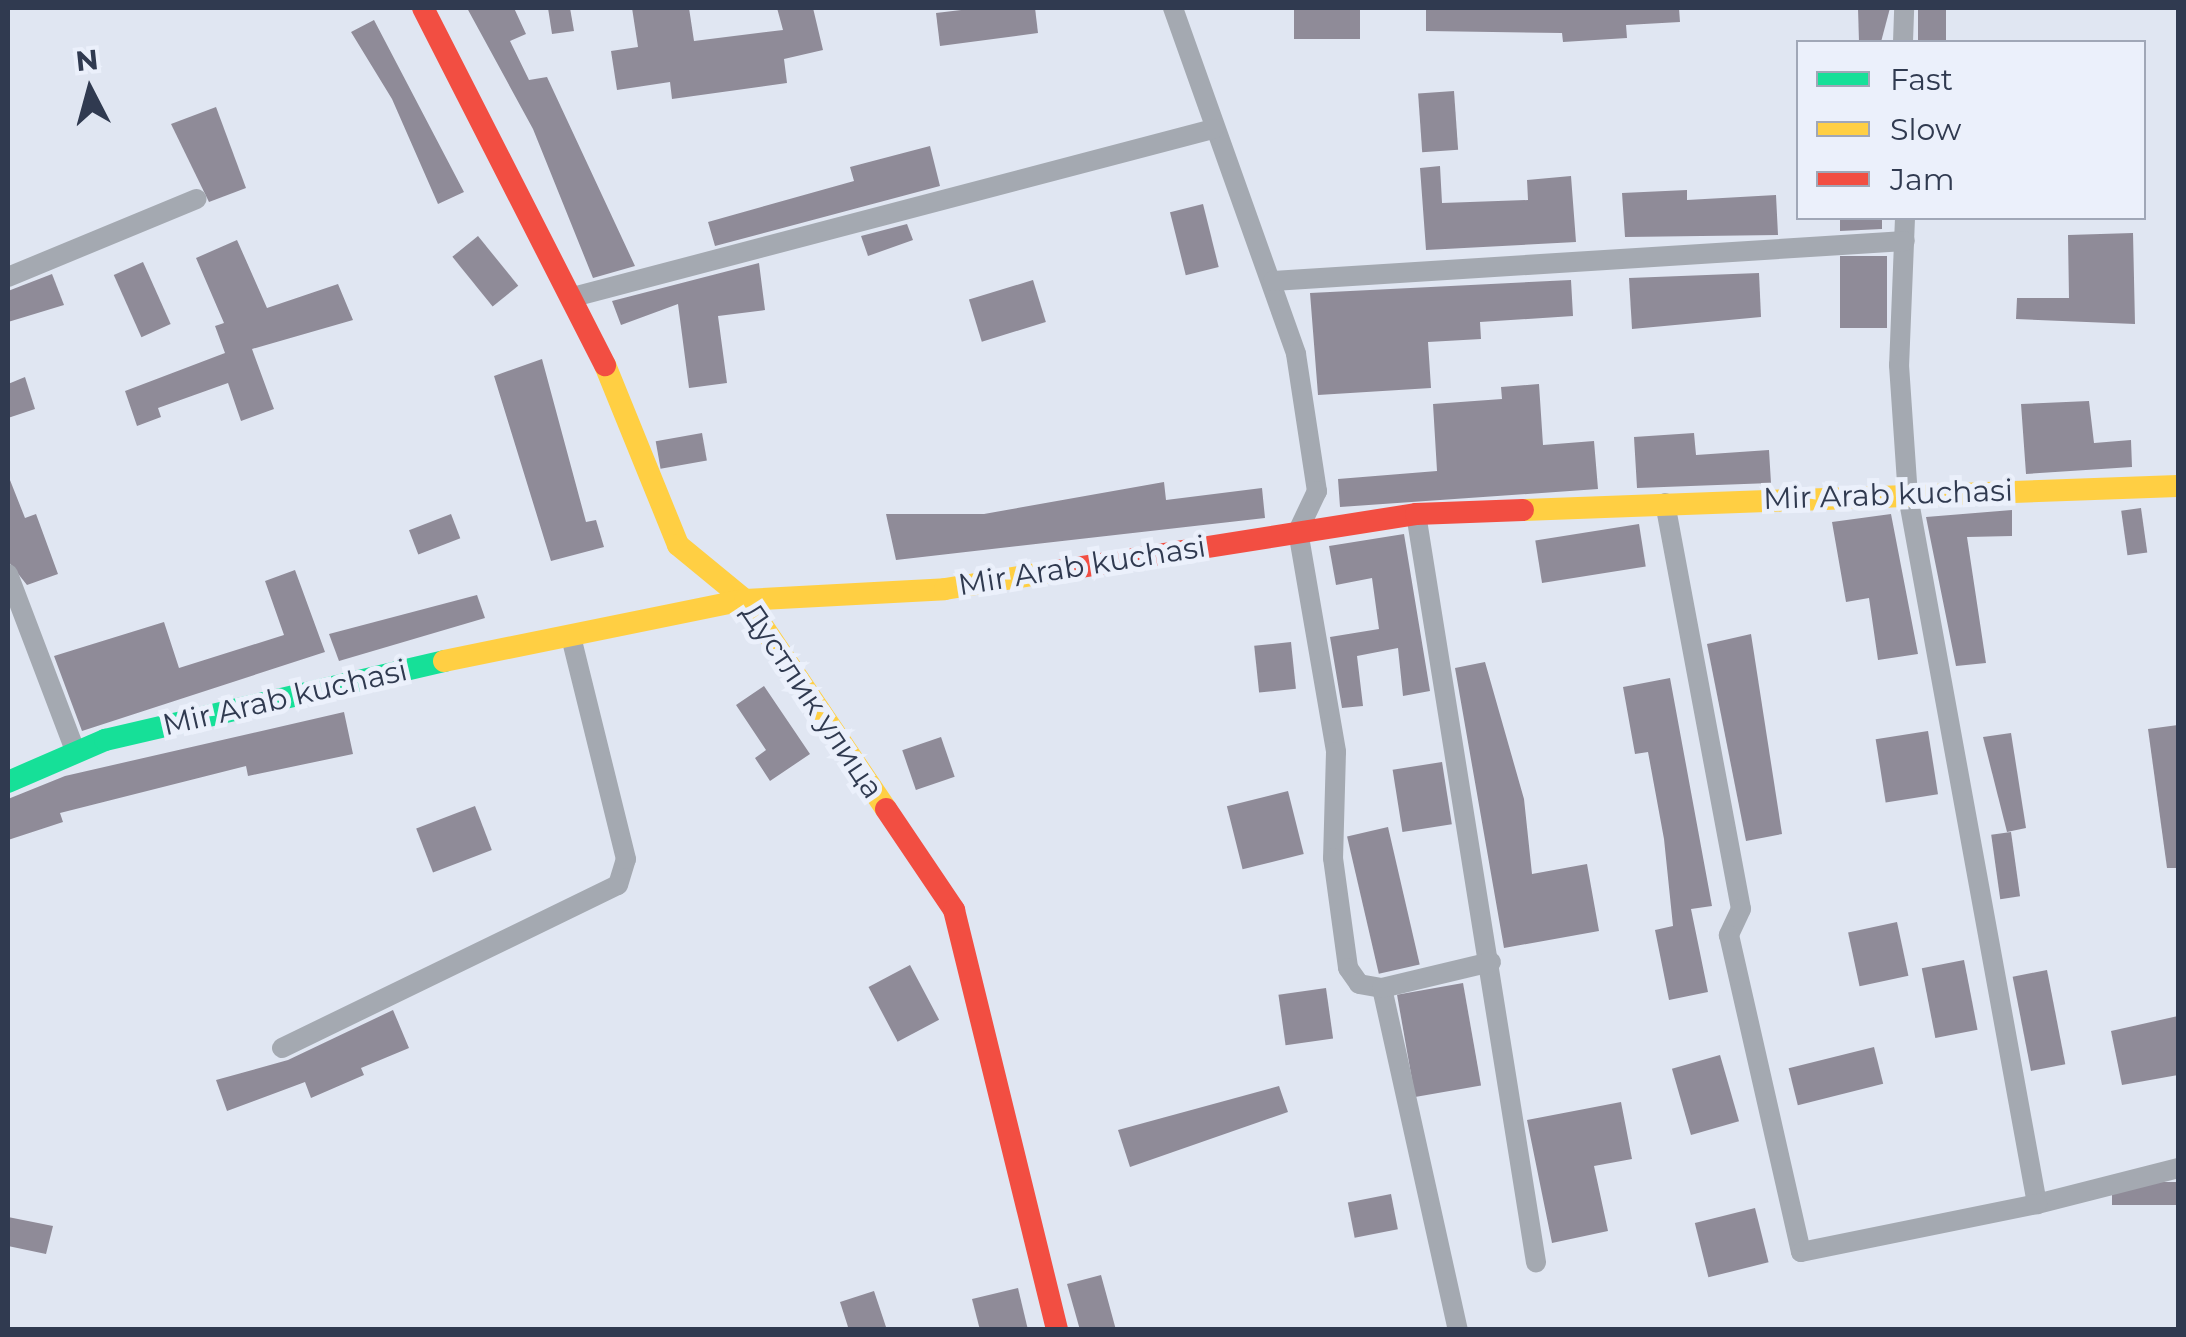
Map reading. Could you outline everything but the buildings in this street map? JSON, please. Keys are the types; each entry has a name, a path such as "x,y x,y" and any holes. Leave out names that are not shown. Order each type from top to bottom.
{"street":[{"path":"1173,8 1296,354 1317,491 1298,531 1336,752 1333,858 1348,968 1360,984 1382,988 1491,962"},
{"path":"1902,40 1904,8"},
{"name":"Дустлик улица","path":"429,9 577,296 678,544 745,600 954,910 1057,1330"},
{"path":"577,296 1213,129"},
{"path":"8,277 196,199"},
{"path":"1905,220 1899,365 1908,496 2037,1204"},
{"path":"1273,281 1905,241"},
{"name":"Mir Arab kuchasi","path":"8,782 76,753 268,697 745,600 945,588 1416,514 2178,486"},
{"path":"1665,504 1741,909 1729,935 1800,1252 2037,1204 2178,1168"},
{"path":"1416,514 1446,740 1491,962 1536,1262"},
{"path":"8,574 76,753"},
{"path":"282,1048 618,886 626,859 571,636"},
{"path":"1382,988 1458,1330"}],"traffic: fast":[{"path":"8,782 105,740 444,661"}],"traffic: slow":[{"path":"605,365 678,545 745,600 886,809"},
{"path":"1523,510 2178,486"},
{"path":"444,661 745,600 945,589 1056,571"}],"traffic: jam":[{"path":"423,8 605,365"},
{"path":"1056,571 1416,514 1523,510"},
{"path":"886,809 954,910 1057,1330"}]}
